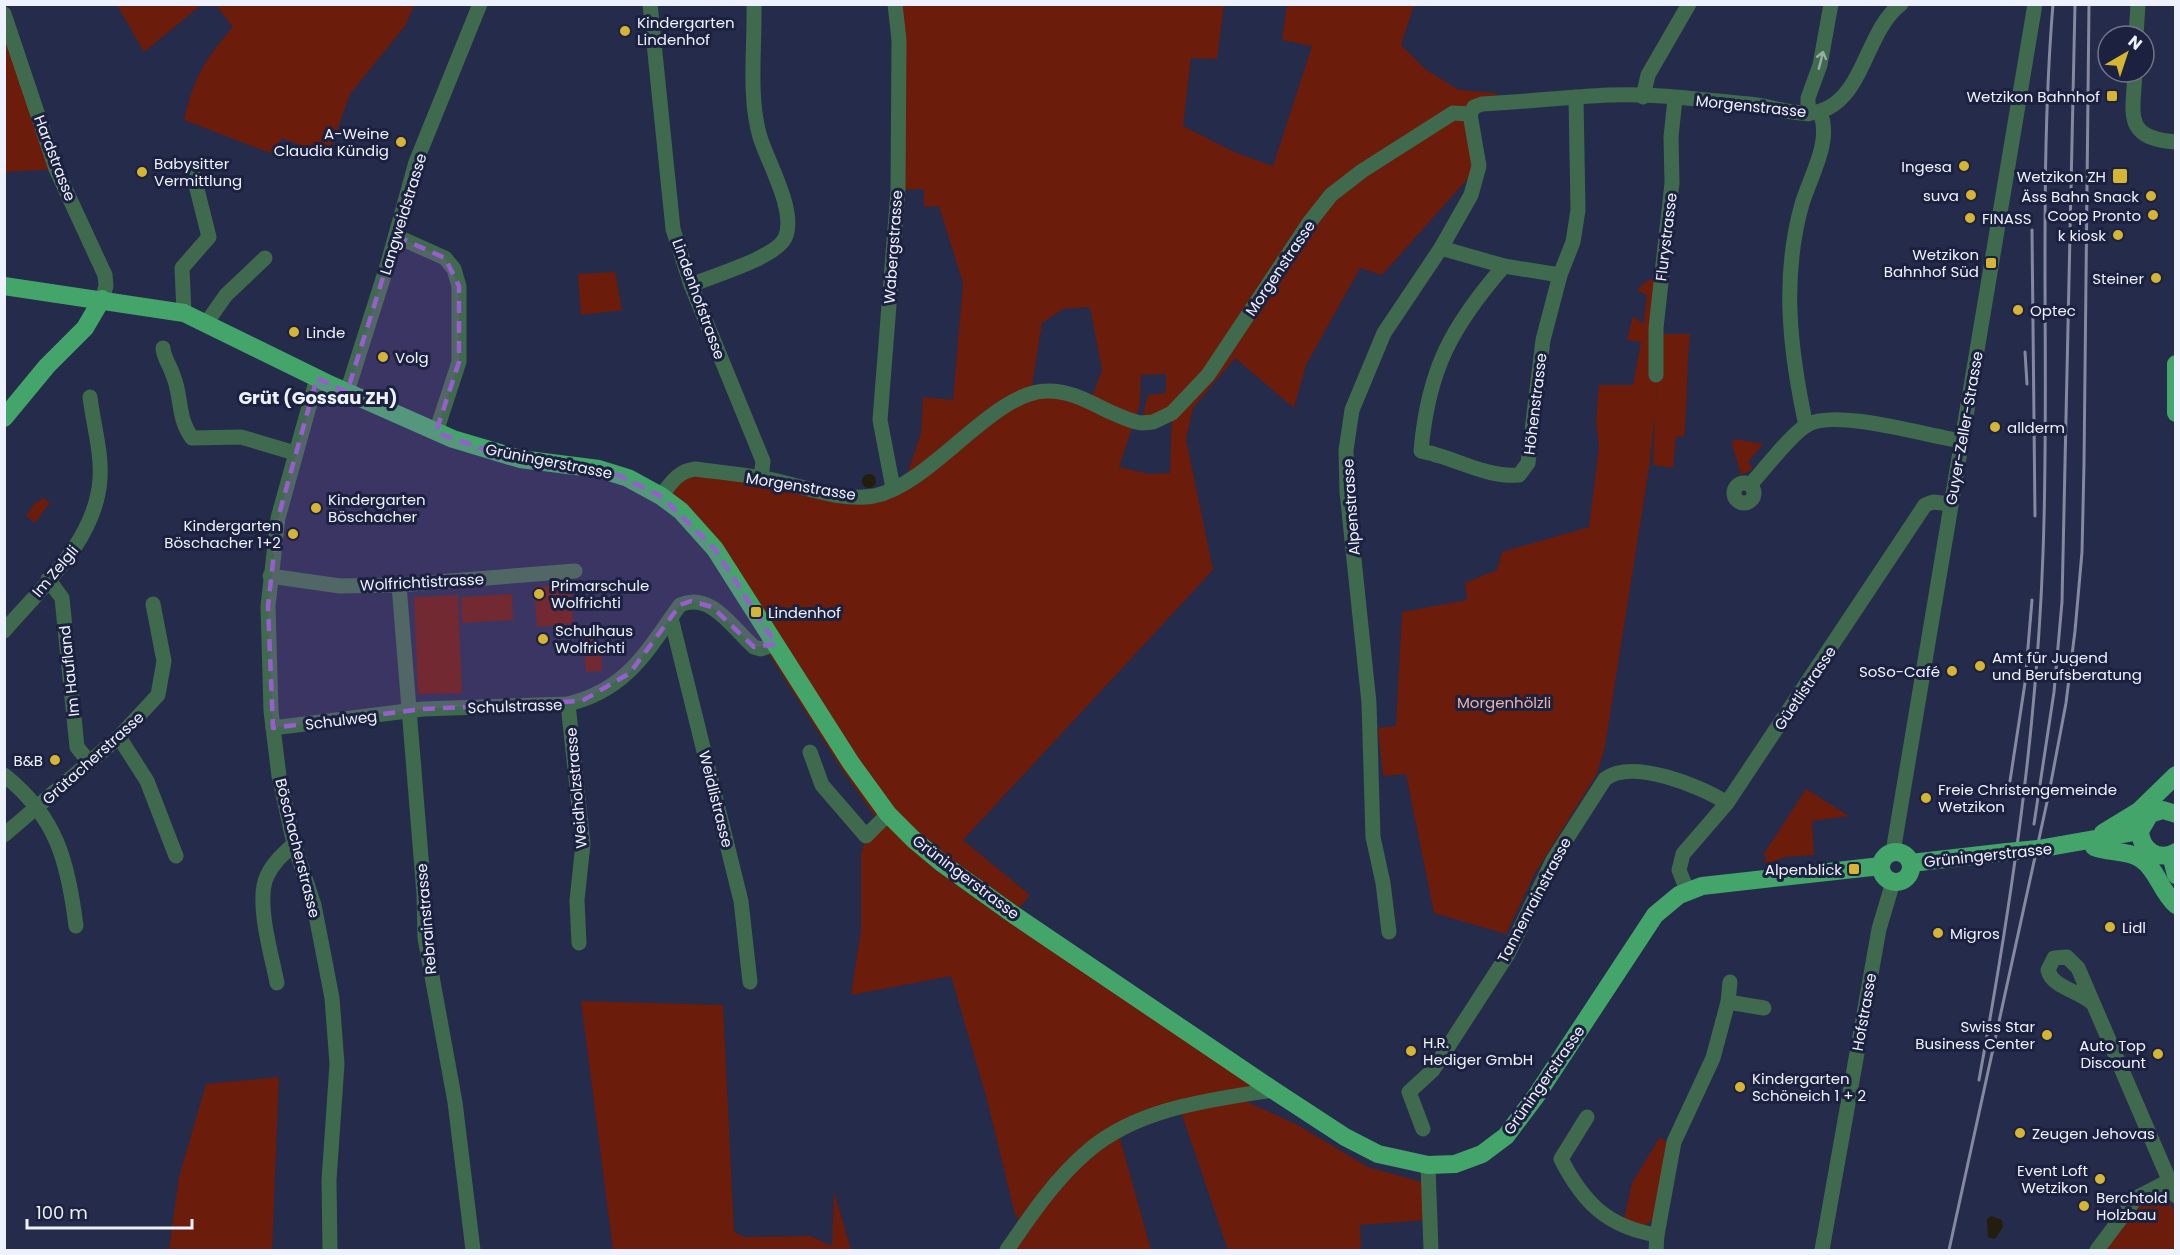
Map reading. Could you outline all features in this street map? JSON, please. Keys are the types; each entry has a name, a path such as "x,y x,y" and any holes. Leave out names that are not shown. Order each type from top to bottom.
{"main road":[{"name":"Grüningerstrasse","path":"4,286 184,313 207,322 317,378 436,432 484,450 512,457 612,472 640,483 661,496 681,511 715,549 851,763 888,814 943,864 1273,1090 1364,1148 1394,1159 1428,1165 1468,1160 1506,1136 1536,1096 1655,915 1686,891 1887,859"},
{"path":"4,418 47,366 85,328 102,299"},
{"path":"2175,364 2175,413"},
{"name":"Grüningerstrasse","path":"2095,842 2139,811 2175,775"},
{"path":"2175,782 2169,812 2145,819 2157,847 2175,903"},
{"name":"Grüningerstrasse","path":"2095,842 2142,859 2164,895 2175,903"},
{"name":"Grüningerstrasse","path":"1911,863 2095,842 2157,847"},
{"path":"2157,847 2175,875"},
{"path":"1904,854 1911,863 1907,878 1893,882 1886,878 1887,859 1904,854"}],"street":[{"name":"Langweidstrasse","path":"347,392 396,236 416,162 480,4"},
{"name":"Lindenhofstrasse","path":"650,4 673,229 691,285 763,461 761,478"},
{"path":"691,285 766,254 784,240 788,225 779,184 760,137 755,106 754,4"},
{"name":"Wabergstrasse","path":"893,488 880,420 898,190 899,40 895,4"},
{"path":"1643,97 1648,75 1689,4"},
{"path":"1806,426 1793,364 1789,313 1797,227 1824,138 1825,128 1814,113 1808,98 1820,65 1831,4"},
{"name":"Morgenstrasse","path":"661,496 674,478 685,470 761,478 834,494 872,496 893,488 926,467 1010,403 1031,393 1047,391 1067,393 1141,423 1154,422 1172,413 1208,375 1309,223 1331,195 1362,171 1453,113 1470,114 1474,107 1482,104 1576,97 1643,97 1756,104 1814,113 1833,105 1844,94 1887,19 1901,4"},
{"name":"Guyer-Zeller-Strasse","path":"1887,859 1962,441 2035,4"},
{"path":"2137,24 2138,4"},
{"name":"Hardstrasse","path":"4,14 56,169 105,275 106,286 102,299"},
{"path":"2134,84 2133,117 2136,126 2142,134 2151,139 2175,142"},
{"name":"Höhenstrasse","path":"1504,266 1466,313 1445,349 1424,417 1421,451 1442,454 1501,477 1519,475 1528,463 1543,340 1560,275 1573,242 1578,210 1576,97"},
{"name":"Flurystrasse","path":"1656,375 1656,328 1672,183 1671,137 1675,99"},
{"name":"Alpenstrasse","path":"1389,932 1383,883 1373,837 1369,703 1347,492 1346,450 1352,410 1368,365 1384,333 1441,248 1471,195 1477,179 1479,166 1470,114"},
{"path":"184,313 182,268 209,237 194,177"},
{"path":"396,236 445,258 454,269 459,286 459,362 436,432"},
{"path":"1441,248 1504,266 1560,275"},
{"path":"207,322 226,296 265,258"},
{"path":"163,348 164,358 174,375 178,409 186,430 192,438 241,437 295,453"},
{"name":"Böschacherstrasse","path":"317,378 278,518 270,576 273,728 279,776 294,844 314,905 332,998 337,1064 329,1180 330,1251"},
{"name":"Im Zelgli","path":"4,631 83,537 98,493 100,476 90,397"},
{"path":"1750,485 1806,426 1835,418 1962,441"},
{"name":"Güetlistrasse","path":"1686,891 1679,870 1681,858 1726,803 1920,512 1933,502 1951,504"},
{"name":"Wolfrichtistrasse","path":"270,576 340,586 399,585 575,571"},
{"name":"Im Haufland","path":"48,579 62,598 77,747 89,762"},
{"name":"Rebrainstrasse","path":"399,585 424,894 425,938 455,1102 473,1251"},
{"name":"Schulstrasse","path":"408,712 568,704 592,697 621,680 637,665 680,605 690,602 702,602 712,607 754,647 761,649 776,644"},
{"name":"Grütacherstrasse","path":"4,835 38,809 119,737 158,694 164,661 153,604"},
{"name":"Weidlistrasse","path":"671,618 741,902 750,982"},
{"name":"Weidholzstrasse","path":"568,704 583,844 577,900 579,943"},
{"name":"Schulweg","path":"273,728 408,712"},
{"path":"119,737 147,781 176,856"},
{"path":"810,752 822,785 866,836 888,814"},
{"name":"Tannenrainstrasse","path":"1423,1129 1409,1092 1433,1070 1508,954 1553,860 1605,779 1618,773 1637,772 1680,780 1710,792 1726,803"},
{"path":"4,775 38,809 63,852 70,878 76,926"},
{"path":"277,983 263,907 266,878 278,858 294,844"},
{"name":"Hofstrasse","path":"1822,1251 1879,929 1893,882"},
{"path":"1656,1251 1674,1142 1713,1058 1728,1002 1730,982"},
{"path":"1728,1002 1764,1008"},
{"path":"2093,1004 2175,1196"},
{"path":"1007,1251 1061,1177 1104,1139 1123,1128 1190,1104 1273,1090"},
{"path":"1587,1118 1561,1159 1575,1186 1612,1221 1633,1231 1657,1235"},
{"path":"1428,1165 1431,1251"},
{"path":"2097,1251 2136,1198 2153,1187 2169,1181"}],"highlighted area":[{"path":"396,236 445,258 459,286 459,362 436,432 495,453 612,472 661,496 715,549 776,644 754,647 712,607 691,601 680,605 630,673 582,701 423,709 273,728 268,606 278,518 317,378 347,392"}],"green space":[{"path":"117,5 201,5 144,52"},
{"path":"216,5 414,5 405,26 350,94 328,156 282,138 273,154 184,120 196,80 215,48 233,27"},
{"path":"895,5 1224,5 1217,59 1191,58 1183,126 1234,152 1273,166 1312,46 1282,40 1287,5 1414,5 1401,45 1425,69 1459,90 1497,93 1494,103 1474,107 1479,166 1382,275 1360,268 1306,365 1294,408 1235,358 1193,408 1186,439 1213,570 963,840 1030,895 1014,914 1273,1090 1215,1098 1119,1135 1151,1250 1007,1250 1023,1226 1015,1214 986,1096 951,976 851,995 861,930 861,854 866,836 878,821 841,768 765,648 776,644 715,549 661,496 685,470 872,496 905,481 921,433 923,397 953,400 963,283 939,206 924,207 924,189 898,190","holes":["1090,307 1102,370 1090,402 1031,392 1042,323 1063,309","1166,374 1166,393 1148,395 1141,423 1172,414 1170,473 1149,474 1119,467 1140,404 1141,375"]},
{"path":"4,14 56,169 5,172"},
{"path":"615,272 622,310 581,315 578,274"},
{"name":"Morgenhölzli","path":"1662,274 1656,404 1660,334 1690,334 1684,437 1676,436 1673,468 1653,465 1655,415 1649,468 1605,746 1597,774 1535,873 1506,934 1434,913 1406,774 1383,776 1378,728 1396,726 1402,612 1467,600 1465,583 1497,570 1502,552 1589,527 1599,447 1596,420 1599,385 1633,385 1641,342 1627,340 1633,316 1643,324 1647,295 1637,290 1645,282"},
{"path":"1734,439 1763,444 1748,462 1753,469 1741,475 1732,444"},
{"path":"43,498 50,502 35,523 26,516 34,504"},
{"path":"571,584 573,624 537,627 534,587"},
{"path":"512,594 513,620 462,623 461,597"},
{"path":"458,595 462,693 418,694 414,597"},
{"path":"593,635 594,654 601,654 602,671 586,672 583,636"},
{"path":"1806,789 1849,816 1812,821 1814,855 1785,857 1767,864 1764,862 1767,858 1763,855"},
{"path":"581,1001 723,1005 734,1232 744,1237 811,1236 832,1246 834,1191 851,1250 613,1250"},
{"path":"279,1077 272,1250 169,1250 179,1177 206,1084"},
{"path":"1243,1100 1296,1124 1368,1167 1422,1182 1427,1220 1360,1225 1361,1250 1228,1250 1181,1112"},
{"path":"1660,1137 1668,1143 1655,1217 1645,1225 1623,1224 1632,1183"},
{"path":"2160,1194 2171,1204 2174,1211 2175,1250 2102,1250 2138,1202"}],"shaded area":[{"path":"866,474 872,474 876,481 872,488 866,488 862,484 862,478"},
{"path":"1991,1216 2002,1220 2003,1227 1995,1239 1988,1237 1987,1219"}],"railway":[{"path":"1979,1080 2002,949 2021,818 2040,619 2045,484 2046,141 2053,4"},
{"path":"2034,824 2054,692 2062,602 2075,4"},
{"path":"1949,1250 2049,793 2066,703 2075,631 2082,552 2084,464 2089,4"},
{"path":"2032,230 2035,516"},
{"path":"2025,352 2027,384"},
{"path":"2010,781 2025,683 2032,600"}],"place":[{"name":"Kindergarten Lindenhof","path":"625,31"},
{"name":"Wetzikon Bahnhof","path":"2112,96"},
{"name":"A-Weine Claudia Kündig","path":"401,142"},
{"name":"Ingesa","path":"1964,166"},
{"name":"Babysitter Vermittlung","path":"142,172"},
{"name":"Wetzikon ZH","path":"2120,176"},
{"name":"suva","path":"1971,195"},
{"name":"Äss Bahn Snack","path":"2151,196"},
{"name":"Coop Pronto","path":"2153,215"},
{"name":"FINASS","path":"1970,218"},
{"name":"k kiosk","path":"2118,235"},
{"name":"Wetzikon Bahnhof Süd","path":"1991,263"},
{"name":"Steiner","path":"2156,278"},
{"name":"Optec","path":"2018,310"},
{"name":"Linde","path":"294,332"},
{"name":"Volg","path":"383,357"},
{"name":"allderm","path":"1995,427"},
{"name":"Kindergarten Böschacher","path":"316,508"},
{"name":"Kindergarten Böschacher 1+2","path":"293,534"},
{"name":"Primarschule Wolfrichti","path":"539,594"},
{"name":"Lindenhof","path":"756,612"},
{"name":"Schulhaus Wolfrichti","path":"543,639"},
{"name":"Amt für Jugend und Berufsberatung","path":"1980,666"},
{"name":"SoSo-Café","path":"1952,671"},
{"name":"B&B","path":"55,760"},
{"name":"Freie Christengemeinde Wetzikon","path":"1926,798"},
{"name":"Alpenblick","path":"1854,869"},
{"name":"Lidl","path":"2110,927"},
{"name":"Migros","path":"1938,933"},
{"name":"Swiss Star Business Center","path":"2047,1035"},
{"name":"H.R. Hediger GmbH","path":"1411,1051"},
{"name":"Auto Top Discount","path":"2158,1054"},
{"name":"Kindergarten Schöneich 1 + 2","path":"1740,1087"},
{"name":"Zeugen Jehovas","path":"2020,1133"},
{"name":"Event Loft Wetzikon","path":"2100,1179"},
{"name":"Berchtold Holzbau","path":"2084,1206"}],"district":[{"name":"Grüt (Gossau ZH)","path":"318,397"}]}
